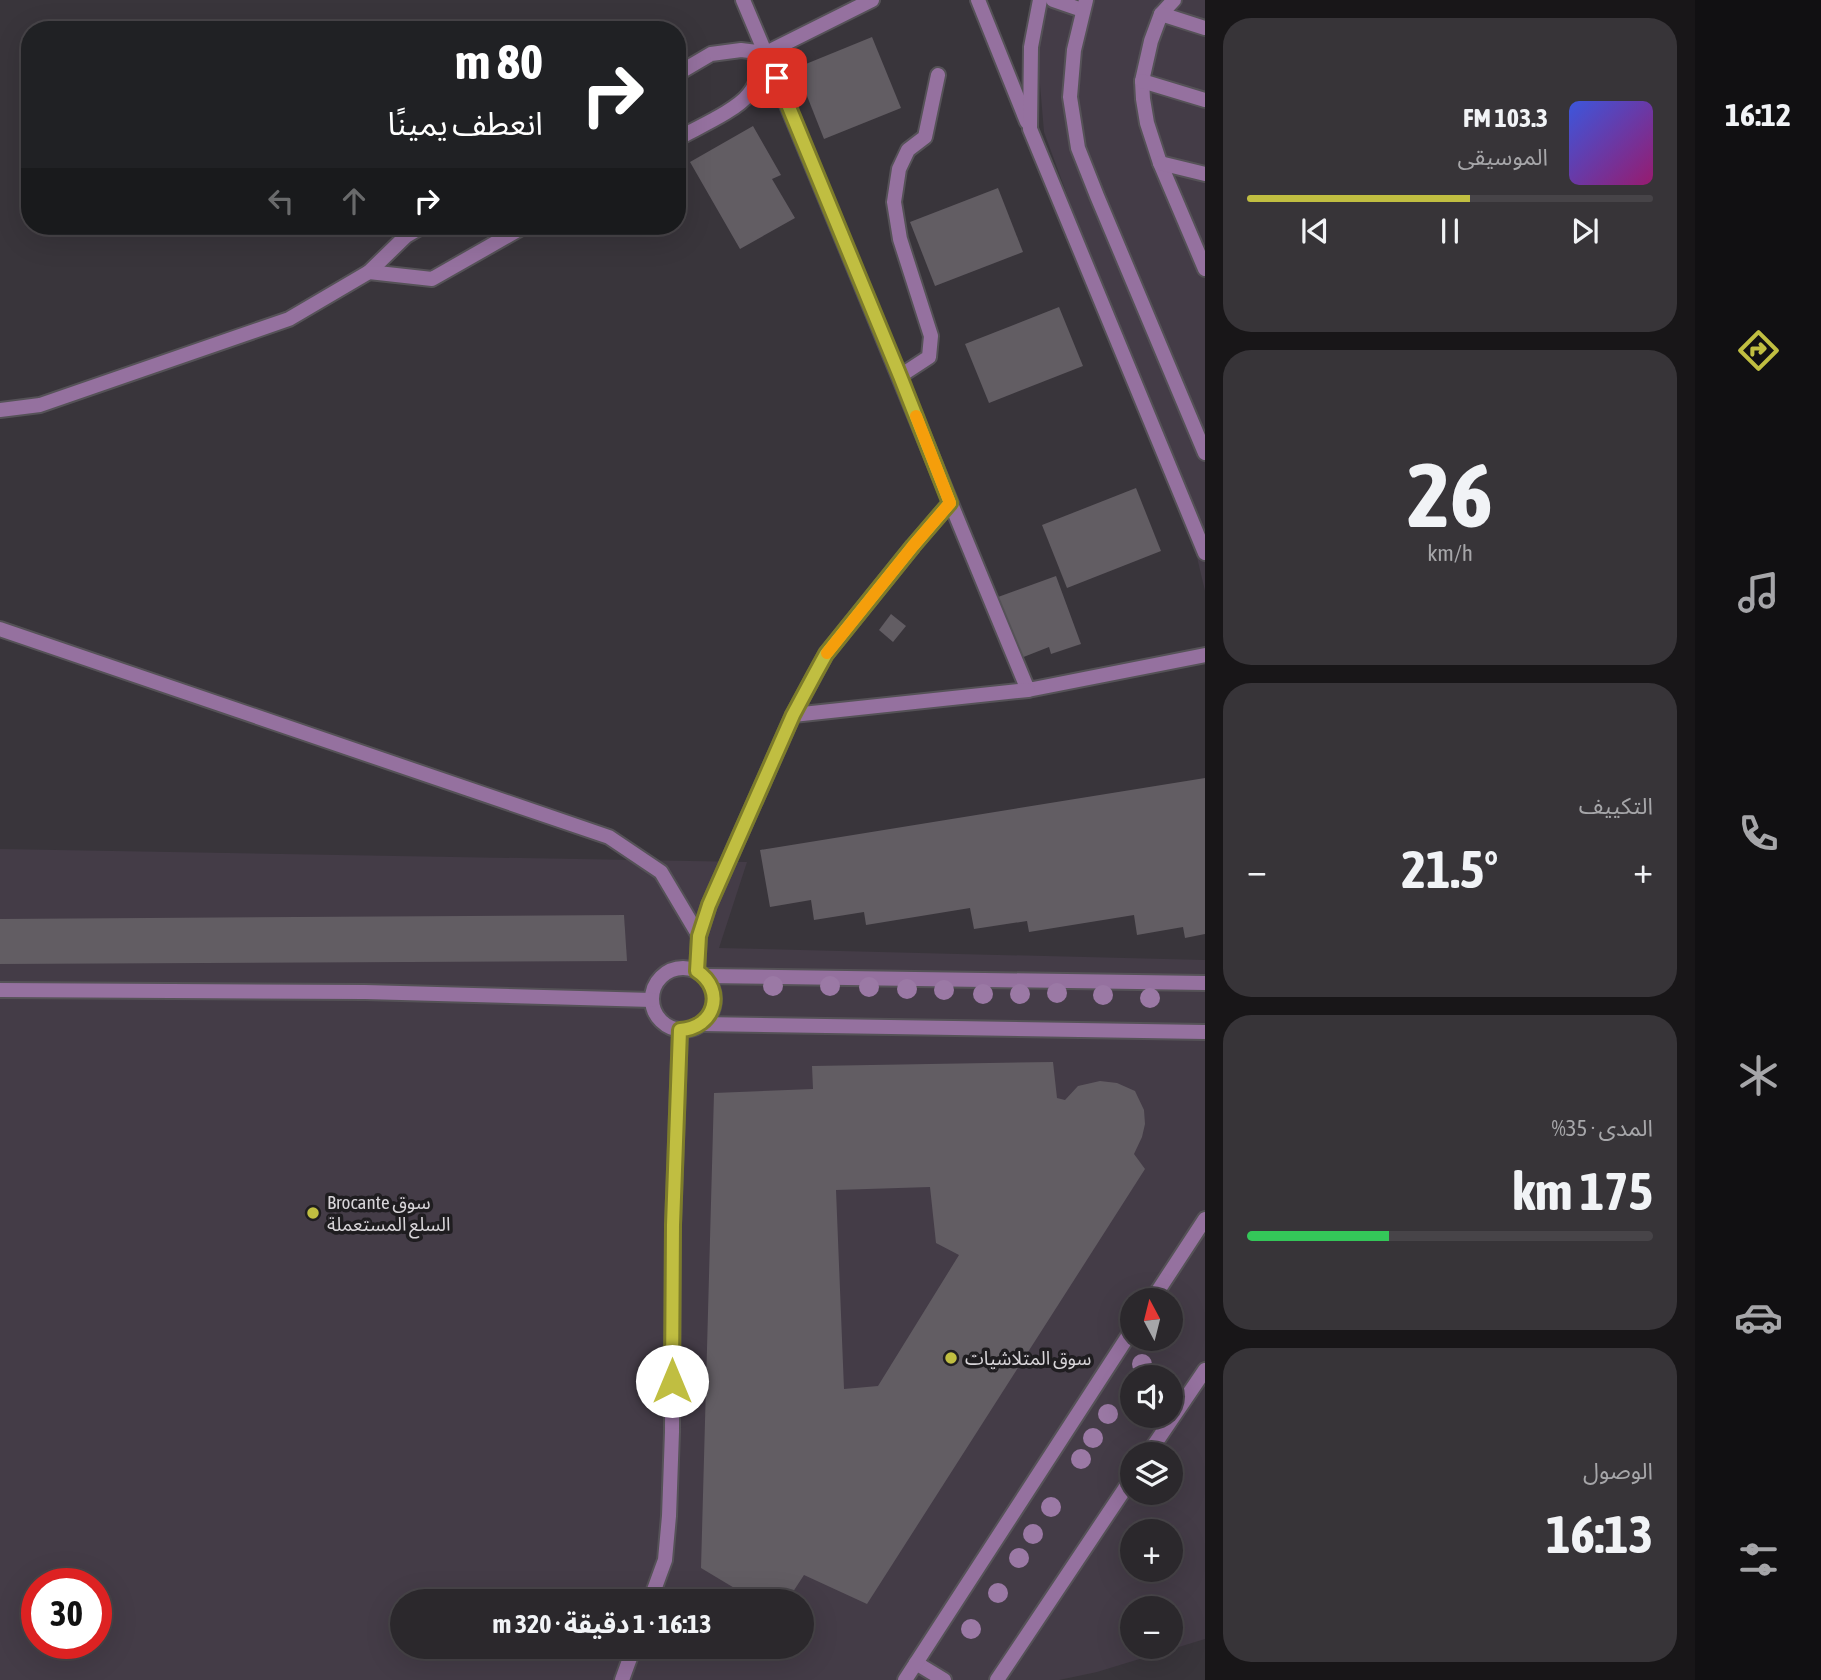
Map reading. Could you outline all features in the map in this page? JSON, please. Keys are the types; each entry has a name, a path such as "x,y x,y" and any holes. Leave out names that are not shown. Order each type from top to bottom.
{"street":[{"path":"743,0 1028,690"},
{"path":"686,69 711,54 741,50 766,53 872,0"},
{"path":"978,0 1205,553"},
{"path":"1030,129 1031,47 1040,0"},
{"path":"1053,0 1084,5 1074,50 1070,97 1078,148 1205,453"},
{"path":"1174,0 1161,14 1151,41 1142,81 1147,123 1160,163 1200,248 1205,269"},
{"path":"1161,14 1205,28"},
{"path":"686,134 733,107 748,95 758,78 766,53"},
{"path":"900,376 929,357 931,336 900,239 894,202 899,169 908,150 925,137 938,75"},
{"path":"1142,81 1205,100"},
{"path":"1160,163 1205,174"},
{"path":"0,410 40,405 289,319 369,272 408,235"},
{"path":"369,272 432,279 509,235"},
{"path":"701,1024 710,1014 714,1001 712,988 701,973 699,936 738,836 793,715 826,654 950,503"},
{"path":"0,629 609,837 661,872 699,936"},
{"path":"793,715 1028,690 1205,655"},
{"path":"1205,983 701,973 687,968 676,968 666,972 658,980 653,989 652,1000 654,1011 661,1021 680,1030 701,1024 1205,1032"},
{"path":"0,990 365,992 652,1000"},
{"path":"654,1589 664,1560 669,1516 673,1225 680,1030"},
{"path":"1160,1288 1205,1219"},
{"path":"905,1680 1120,1348"},
{"path":"1156,1442 1205,1370"},
{"path":"997,1680 1120,1496"},
{"path":"622,1680 630,1659"},
{"path":"916,1663 944,1680"}],"shaded area":[{"path":"1042,0 1205,0 1205,591 1191,532 1044,132 1037,49"},
{"path":"0,849 747,862 719,948 1205,960 1205,1639 1183,1646 1183,1596 1120,1596 1120,1659 1140,1659 1059,1680 0,1680"}],"building":[{"path":"872,37 901,108 824,139 796,68"},
{"path":"753,126 781,175 772,179 795,218 740,249 690,162"},
{"path":"998,188 1023,252 935,286 910,222"},
{"path":"1059,307 1083,366 989,403 965,344"},
{"path":"1136,488 1161,551 1067,588 1042,525"},
{"path":"1056,576 1081,644 1051,654 1049,647 1021,658 998,597"},
{"path":"891,614 906,626 893,642 879,630"},
{"path":"1205,778 1205,934 1185,938 1183,927 1137,935 1134,915 1029,932 1027,921 974,929 970,908 866,925 864,912 814,920 811,900 770,907 760,850"},
{"path":"624,915 627,961 0,964 0,919"},
{"path":"1053,1062 1057,1098 1065,1100 1078,1086 1100,1081 1117,1083 1135,1091 1144,1110 1145,1124 1134,1154 1145,1169 867,1604 804,1575 795,1589 736,1589 701,1568 714,1093 813,1089 812,1066","holes":["930,1187 936,1243 959,1255 878,1386 844,1389 836,1190"]}],"slow traffic":[{"path":"827,653 950,503 916,416"}],"place":[{"name":"Brocante سوق السلع المستعملة","path":"313,1213"},
{"name":"سوق المتلاشيات","path":"951,1358"}],"route":[{"path":"672,1381 673,1225 680,1030 701,1024 710,1014 714,1001 712,988 705,976 697,971 699,936 709,905 753,802 793,715 826,654 950,503 777,78"}]}
